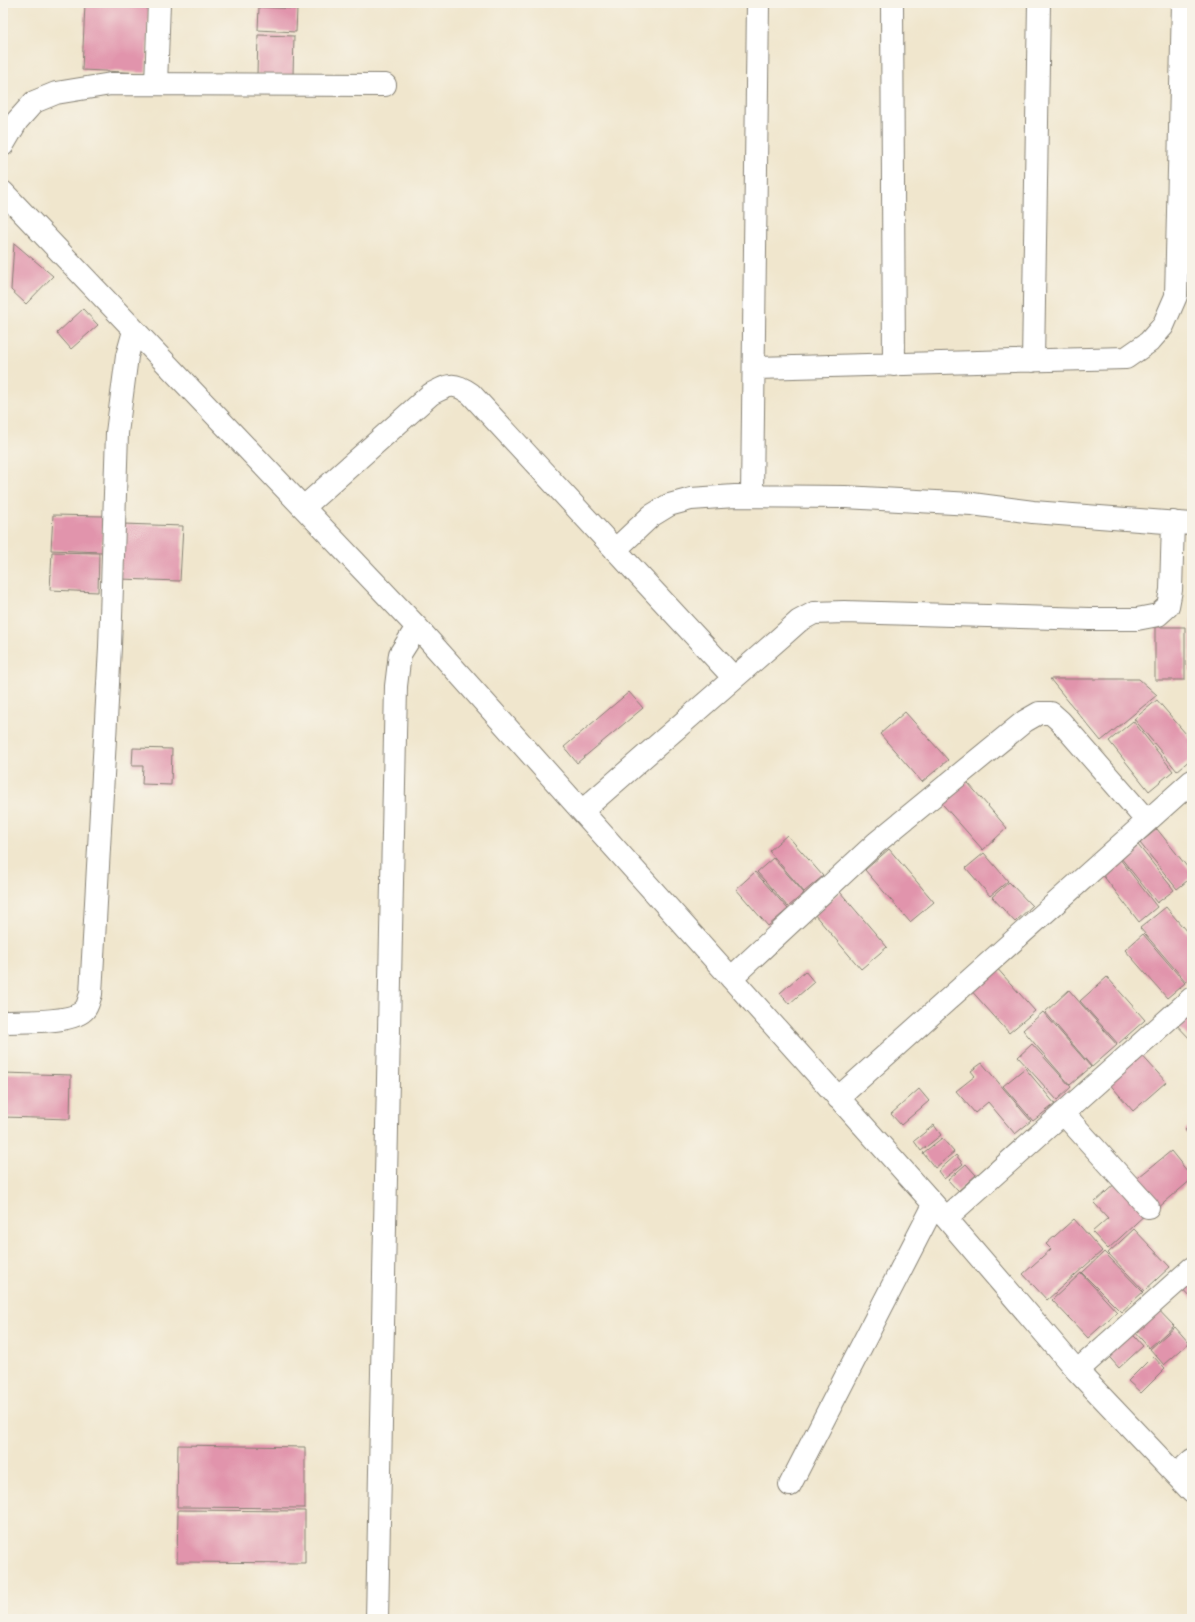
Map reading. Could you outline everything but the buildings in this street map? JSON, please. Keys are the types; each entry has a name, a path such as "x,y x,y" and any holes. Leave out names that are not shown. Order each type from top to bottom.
{"street":[{"path":"156,84 159,3"},
{"path":"752,496 758,3"},
{"path":"892,3 894,365"},
{"path":"1033,361 1039,3"},
{"path":"754,368 1126,358 1149,342 1163,326 1176,296 1183,3"},
{"path":"3,145 17,120 34,102 56,93 111,84 385,85"},
{"path":"3,199 134,331 304,507 417,627 940,1211 1077,1371 1192,1492"},
{"path":"3,1022 74,1018 86,1009 90,994 110,647 117,433 127,356 134,331"},
{"path":"304,507 431,394 447,386 460,387 471,394 734,678"},
{"path":"582,811 799,621 814,613 844,612 1090,619 1137,619 1158,615 1168,606 1182,523 1033,512 964,504 845,497 752,496 691,499 669,505 651,516 615,550"},
{"path":"378,1619 396,686 400,654 417,627"},
{"path":"731,978 876,843 1025,721 1039,713 1051,713 1060,721 1147,821"},
{"path":"838,1098 1192,781"},
{"path":"790,1485 940,1211 1063,1113 1192,998"},
{"path":"1063,1113 1148,1208"},
{"path":"1077,1371 1192,1268"},
{"path":"1176,1474 1192,1460"}]}
